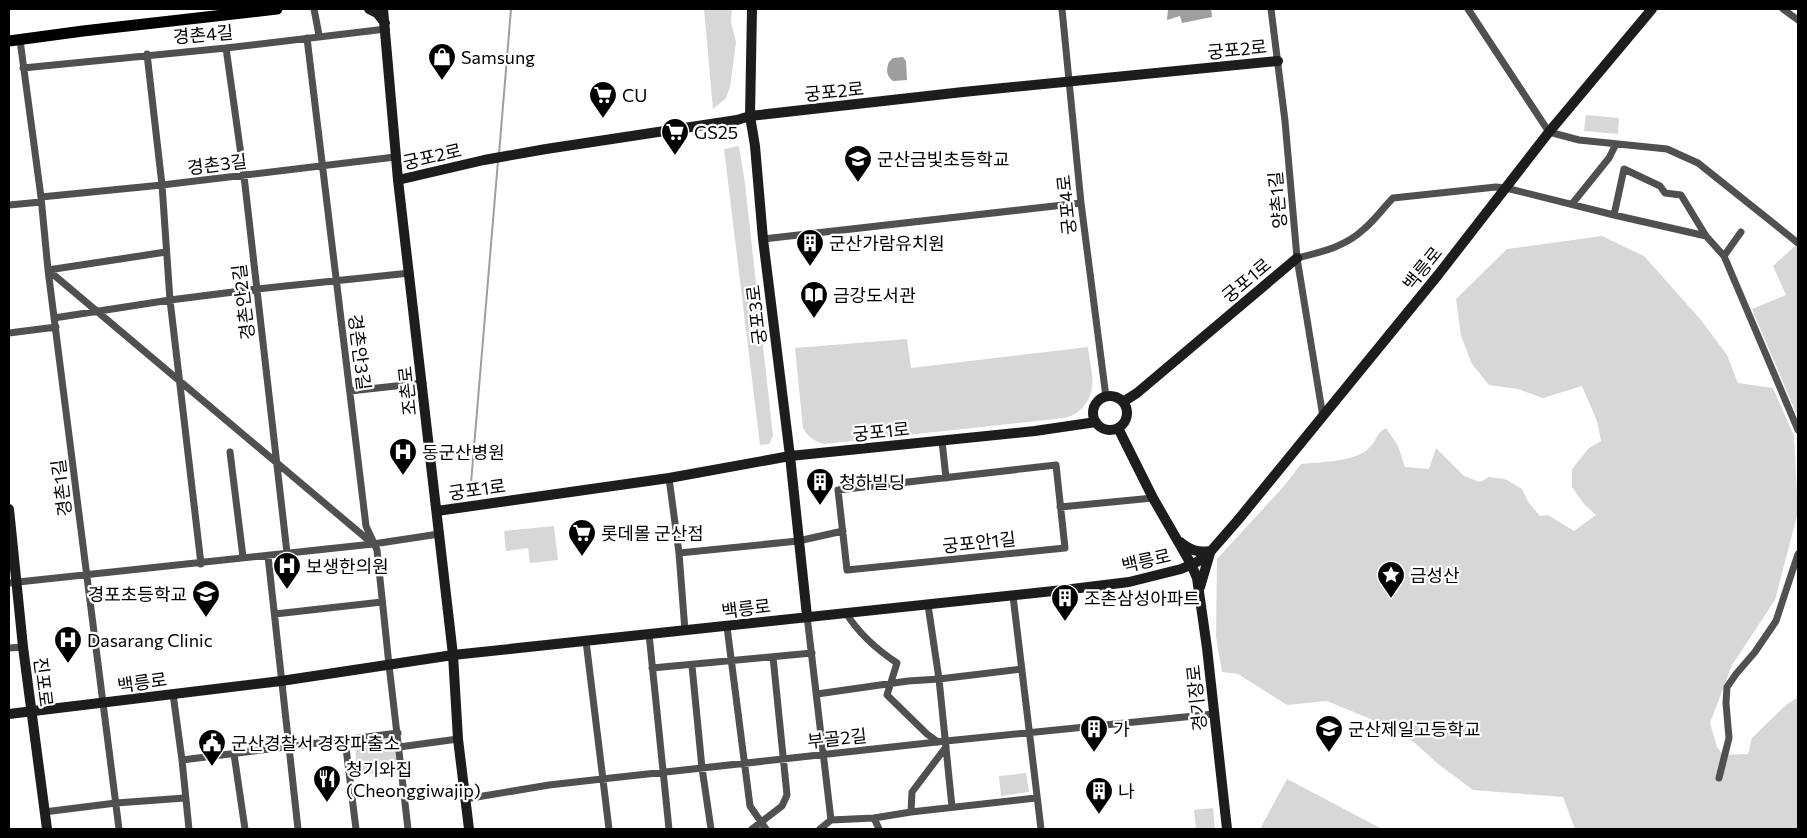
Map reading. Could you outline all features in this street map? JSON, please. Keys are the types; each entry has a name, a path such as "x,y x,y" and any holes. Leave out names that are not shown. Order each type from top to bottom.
{"main road":[{"path":"14,41 83,30 276,9"}],"street":[{"path":"314,9 319,36"},
{"path":"369,9 377,14 385,26"},
{"name":"조촌로","path":"384,9 395,156 423,383 452,655 458,739 469,829"},
{"name":"궁포3로","path":"752,9 750,116 755,146 763,239 790,456 807,616"},
{"name":"궁포4로","path":"1062,9 1081,203 1106,397"},
{"name":"양촌1길","path":"1271,9 1285,121 1298,258 1323,417"},
{"path":"1468,9 1550,132 1579,140 1667,149 1698,163 1798,243"},
{"name":"백릉로","path":"9,714 281,681 452,655 726,627 807,616 846,614 1013,596 1140,579 1170,572 1192,564 1211,551 1323,417 1550,132 1652,9"},
{"path":"1787,10 1798,20"},
{"name":"경촌4길","path":"24,68 147,54 226,48 385,26"},
{"name":"경촌안3길","path":"307,38 366,526 377,550 382,602"},
{"name":"경촌1길","path":"14,41 24,68 119,829"},
{"name":"경촌안2길","path":"226,48 244,176 287,553"},
{"path":"147,54 162,185 170,300 201,564"},
{"name":"궁포2로","path":"398,180 484,160 720,123 750,116 1278,61"},
{"path":"1572,204 1609,158 1616,144"},
{"name":"경촌3길","path":"9,205 41,199 244,176 395,156"},
{"path":"1614,215 1624,169 1660,186 1665,193 1681,195 1706,236 1724,256 1798,430"},
{"path":"1298,258 1330,250 1347,242 1363,230 1393,198 1478,189 1506,188 1706,236"},
{"path":"763,239 1081,203"},
{"path":"1724,256 1741,232"},
{"path":"48,270 166,252"},
{"name":"궁포1로","path":"1123,402 1137,393 1298,258"},
{"path":"48,270 374,544"},
{"path":"54,318 257,289 410,273"},
{"path":"9,333 56,327"},
{"path":"350,391 423,383"},
{"path":"1115,397 1123,402 1126,407 1127,416 1118,428 1114,430 1104,428 1096,422 1094,407 1101,399 1115,397"},
{"name":"궁포1로","path":"437,511 669,478 790,456 1035,431 1096,422"},
{"path":"1118,428 1153,498 1192,564"},
{"path":"942,441 946,478"},
{"path":"230,452 243,557"},
{"path":"679,553 798,541 843,531 838,490 1056,465 1060,507 1153,498"},
{"path":"669,478 679,553 685,631"},
{"name":"궁포안1길","path":"843,531 847,570 1065,548 1060,507"},
{"name":"진포로","path":"9,509 13,582 47,829"},
{"path":"13,582 201,564 243,557 374,544 439,534"},
{"path":"1178,540 1189,549 1203,552 1211,551 1199,588"},
{"path":"1170,572 1177,566 1180,559 1178,540"},
{"path":"1719,778 1729,738 1726,704 1727,687 1755,652 1776,621 1798,554"},
{"path":"268,556 298,829"},
{"name":"경기장로","path":"1192,564 1199,588 1226,829"},
{"path":"1140,579 1184,574 1194,580 1199,588"},
{"path":"1013,596 1041,829"},
{"path":"275,614 382,602 408,829"},
{"path":"928,604 939,679 943,743 952,807"},
{"path":"846,614 876,649 897,663 887,695 927,734 943,743"},
{"path":"807,616 831,820"},
{"path":"726,627 750,806 766,829"},
{"path":"649,634 669,829"},
{"path":"586,641 608,829"},
{"path":"9,648 23,647"},
{"path":"652,668 692,666 812,653"},
{"path":"752,829 782,806 787,795 773,657"},
{"path":"692,666 702,768 711,829"},
{"path":"817,694 891,683 1022,669"},
{"path":"173,694 189,829"},
{"name":"부골2길","path":"465,799 549,785 663,772 1214,714"},
{"path":"182,760 398,733"},
{"path":"399,747 458,739"},
{"path":"345,740 356,829"},
{"path":"911,812 912,792 943,743"},
{"path":"234,754 245,829"},
{"path":"44,812 116,803 185,798"},
{"path":"820,829 831,820 874,818 1036,798"},
{"path":"874,818 879,829"}],"shaded area":[{"path":"704,9 732,9 731,22 736,42 730,87 726,98 713,109"},
{"path":"1168,9 1211,9 1212,17 1182,23 1180,16 1167,20"},
{"path":"903,57 906,61 907,80 893,81 887,73 889,62 893,58"},
{"path":"1586,115 1619,118 1618,134 1584,131"},
{"path":"739,146 745,184 773,436 769,444 760,445 724,149"},
{"path":"1602,236 1644,256 1701,320 1727,355 1738,383 1773,388 1794,436 1798,512 1775,600 1732,665 1710,723 1717,747 1723,755 1748,754 1752,738 1786,705 1798,697 1798,829 1575,829 1563,797 1473,790 1438,764 1415,743 1385,725 1327,701 1287,705 1238,674 1222,672 1216,637 1217,559 1284,486 1301,464 1337,461 1363,453 1386,428 1398,446 1405,467 1429,469 1436,448 1464,476 1480,482 1489,477 1505,479 1522,489 1529,503 1540,516 1548,515 1574,531 1596,515 1584,504 1572,487 1572,469 1589,448 1601,441 1597,421 1582,386 1543,398 1518,389 1489,385 1472,364 1461,336 1456,299 1507,249"},
{"path":"1796,245 1798,248 1798,412 1796,413 1752,309 1786,295 1773,266"},
{"path":"907,339 911,368 1088,347 1092,378 1091,393 1079,411 1064,418 824,444 809,436 803,428 795,348"},
{"path":"554,526 558,560 530,563 528,548 506,551 504,531"},
{"path":"387,737 395,746 398,770 357,776 355,744 359,740"},
{"path":"1026,773 1029,792 1001,796 999,776"},
{"path":"1287,779 1382,829 1260,829"},
{"path":"1213,808 1215,829 1196,829 1194,810"}],"waterway":[{"path":"499,154 511,9"},
{"path":"470,495 498,161"}],"place":[{"name":"Samsung","path":"442,81"},
{"name":"CU","path":"603,119"},
{"name":"GS25","path":"675,156"},
{"name":"군산금빛초등학교","path":"858,183"},
{"name":"군산가람유치원","path":"810,267"},
{"name":"금강도서관","path":"814,319"},
{"name":"동군산병원","path":"403,476"},
{"name":"청하빌딩","path":"820,506"},
{"name":"롯데몰 군산점","path":"582,557"},
{"name":"보생한의원","path":"287,590"},
{"name":"금성산","path":"1391,599"},
{"name":"경포초등학교","path":"206,618"},
{"name":"조촌삼성아파트","path":"1065,622"},
{"name":"Dasarang Clinic","path":"68,664"},
{"name":"가","path":"1094,753"},
{"name":"군산제일고등학교","path":"1329,753"},
{"name":"군산경찰서 경장파출소","path":"212,767"},
{"name":"청기와집 (Cheonggiwajip)","path":"327,803"},
{"name":"나","path":"1099,815"}]}
